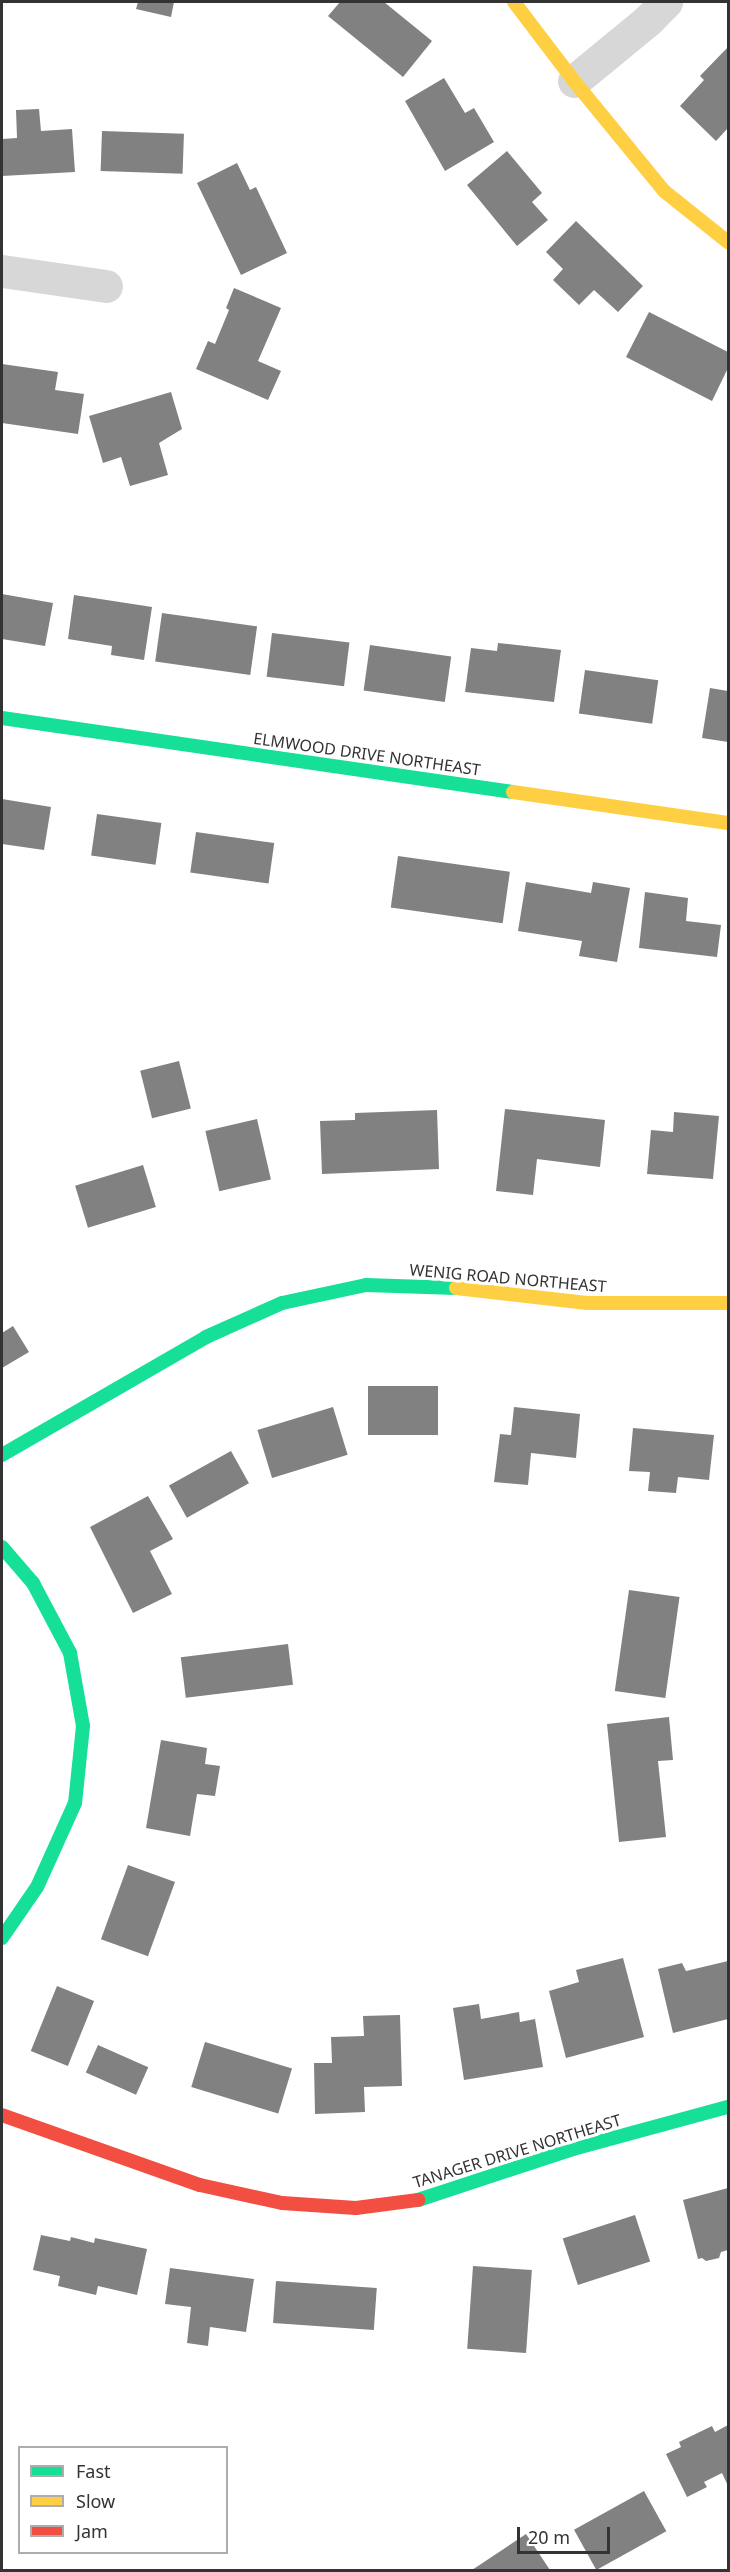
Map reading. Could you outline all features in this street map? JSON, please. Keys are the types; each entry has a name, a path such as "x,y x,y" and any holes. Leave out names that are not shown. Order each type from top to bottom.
{"street":[{"path":"514,2 574,81 664,191 729,242"},
{"path":"574,81 647,21 666,2"},
{"path":"2,271 106,286"},
{"name":"ELMWOOD DRIVE NORTHEAST","path":"2,718 729,823"},
{"name":"WENIG ROAD NORTHEAST","path":"2,1455 206,1337 282,1303 366,1285 454,1288 587,1303 729,1303"},
{"path":"2,1547 33,1583 70,1653 83,1726 75,1803 37,1887 2,1938"},
{"name":"TANAGER DRIVE NORTHEAST","path":"2,2115 200,2185 282,2203 356,2208 427,2199 573,2149 729,2108"}],"building":[{"path":"138,2 174,2 171,17 136,9"},
{"path":"340,2 384,2 432,41 403,77 328,16"},
{"path":"728,47 728,128 716,141 680,106 704,80 700,76"},
{"path":"444,78 465,113 474,108 494,142 445,171 405,101"},
{"path":"39,109 41,131 72,129 75,172 2,176 2,139 17,138 16,110"},
{"path":"102,131 184,134 183,174 101,171"},
{"path":"507,151 542,193 532,202 548,220 517,246 467,185"},
{"path":"237,163 250,190 256,187 287,253 241,275 197,183"},
{"path":"576,221 643,286 618,312 594,290 579,305 553,280 563,269 546,252"},
{"path":"234,288 281,308 258,361 281,371 268,400 196,369 208,341 215,344 229,310 226,308"},
{"path":"649,312 728,352 728,368 712,401 626,357"},
{"path":"2,364 58,372 55,390 84,394 78,434 2,423"},
{"path":"171,392 182,429 159,443 168,475 130,486 121,457 103,463 89,416"},
{"path":"2,594 53,603 45,646 2,639"},
{"path":"74,595 152,607 144,660 111,655 112,646 68,639"},
{"path":"162,613 257,626 250,675 155,662"},
{"path":"272,633 349,643 344,686 267,677"},
{"path":"498,643 561,650 554,702 465,692 471,648 497,651"},
{"path":"370,645 451,656 445,702 364,691"},
{"path":"585,670 658,680 652,724 579,714"},
{"path":"710,688 728,691 728,742 702,738"},
{"path":"2,799 51,807 44,850 2,844"},
{"path":"97,814 161,823 156,865 91,856"},
{"path":"196,832 274,843 269,884 190,873"},
{"path":"398,856 510,872 503,923 391,907"},
{"path":"526,882 591,893 593,882 630,888 617,962 579,956 582,941 518,931"},
{"path":"645,892 688,898 686,921 721,925 717,957 639,948"},
{"path":"179,1061 191,1109 152,1118 140,1071"},
{"path":"505,1109 605,1120 600,1167 537,1159 533,1195 496,1191"},
{"path":"437,1110 439,1169 322,1174 320,1121 355,1120 355,1113"},
{"path":"674,1112 719,1116 713,1179 647,1174 651,1130 673,1132"},
{"path":"257,1119 271,1179 219,1191 205,1131"},
{"path":"143,1165 156,1207 88,1228 75,1186"},
{"path":"13,1326 29,1352 2,1368 2,1333"},
{"path":"368,1386 438,1386 438,1435 368,1435"},
{"path":"333,1407 348,1455 272,1478 257,1430"},
{"path":"514,1407 580,1414 576,1458 531,1453 528,1485 494,1482 500,1434 511,1435"},
{"path":"633,1428 714,1435 709,1480 678,1477 676,1493 648,1491 650,1472 629,1471"},
{"path":"231,1451 249,1483 187,1518 169,1485"},
{"path":"148,1496 173,1539 150,1551 172,1594 133,1613 90,1527"},
{"path":"629,1590 680,1597 665,1698 615,1691"},
{"path":"288,1644 293,1685 186,1698 181,1657"},
{"path":"669,1717 673,1760 658,1761 666,1837 619,1842 607,1724"},
{"path":"161,1740 207,1748 205,1764 220,1766 215,1796 197,1794 190,1836 146,1828"},
{"path":"128,1865 175,1882 148,1956 101,1939"},
{"path":"623,1958 644,2037 566,2058 549,1991 579,1982 576,1970"},
{"path":"728,1961 728,2019 673,2033 658,1969 682,1963 686,1971"},
{"path":"57,1986 94,2001 68,2066 31,2051"},
{"path":"479,2004 481,2019 519,2012 520,2022 535,2019 543,2067 464,2080 453,2008"},
{"path":"400,2015 402,2086 364,2087 365,2112 315,2114 314,2063 332,2063 331,2037 364,2036 363,2016"},
{"path":"205,2042 292,2069 278,2114 191,2087"},
{"path":"98,2045 148,2067 136,2095 86,2072"},
{"path":"728,2188 728,2250 721,2252 719,2258 706,2261 702,2258 698,2259 683,2200"},
{"path":"635,2215 650,2262 578,2285 563,2238"},
{"path":"41,2235 70,2241 71,2237 94,2243 95,2238 147,2249 137,2295 98,2286 96,2295 58,2286 60,2276 33,2270"},
{"path":"473,2266 532,2270 526,2353 467,2349"},
{"path":"170,2268 254,2279 246,2332 210,2327 208,2346 187,2343 191,2307 165,2304"},
{"path":"276,2281 377,2288 374,2330 273,2323"},
{"path":"728,2425 728,2486 722,2473 704,2482 707,2487 687,2497 666,2454 681,2447 679,2442 712,2426 715,2432"},
{"path":"644,2491 666,2531 596,2570 574,2530"},
{"path":"526,2534 550,2570 472,2570"}],"traffic: fast":[{"path":"2,718 513,792"},
{"path":"2,1455 206,1337 282,1303 366,1285 456,1288"},
{"path":"2,1547 33,1583 70,1653 83,1726 75,1803 37,1887 2,1938"},
{"path":"418,2200 573,2149 728,2107"}],"traffic: slow":[{"path":"514,2 574,81 664,191 728,242"},
{"path":"513,792 728,823"},
{"path":"456,1288 587,1303 728,1303"}],"traffic: jam":[{"path":"2,2115 200,2185 282,2203 356,2208 418,2200"}]}
